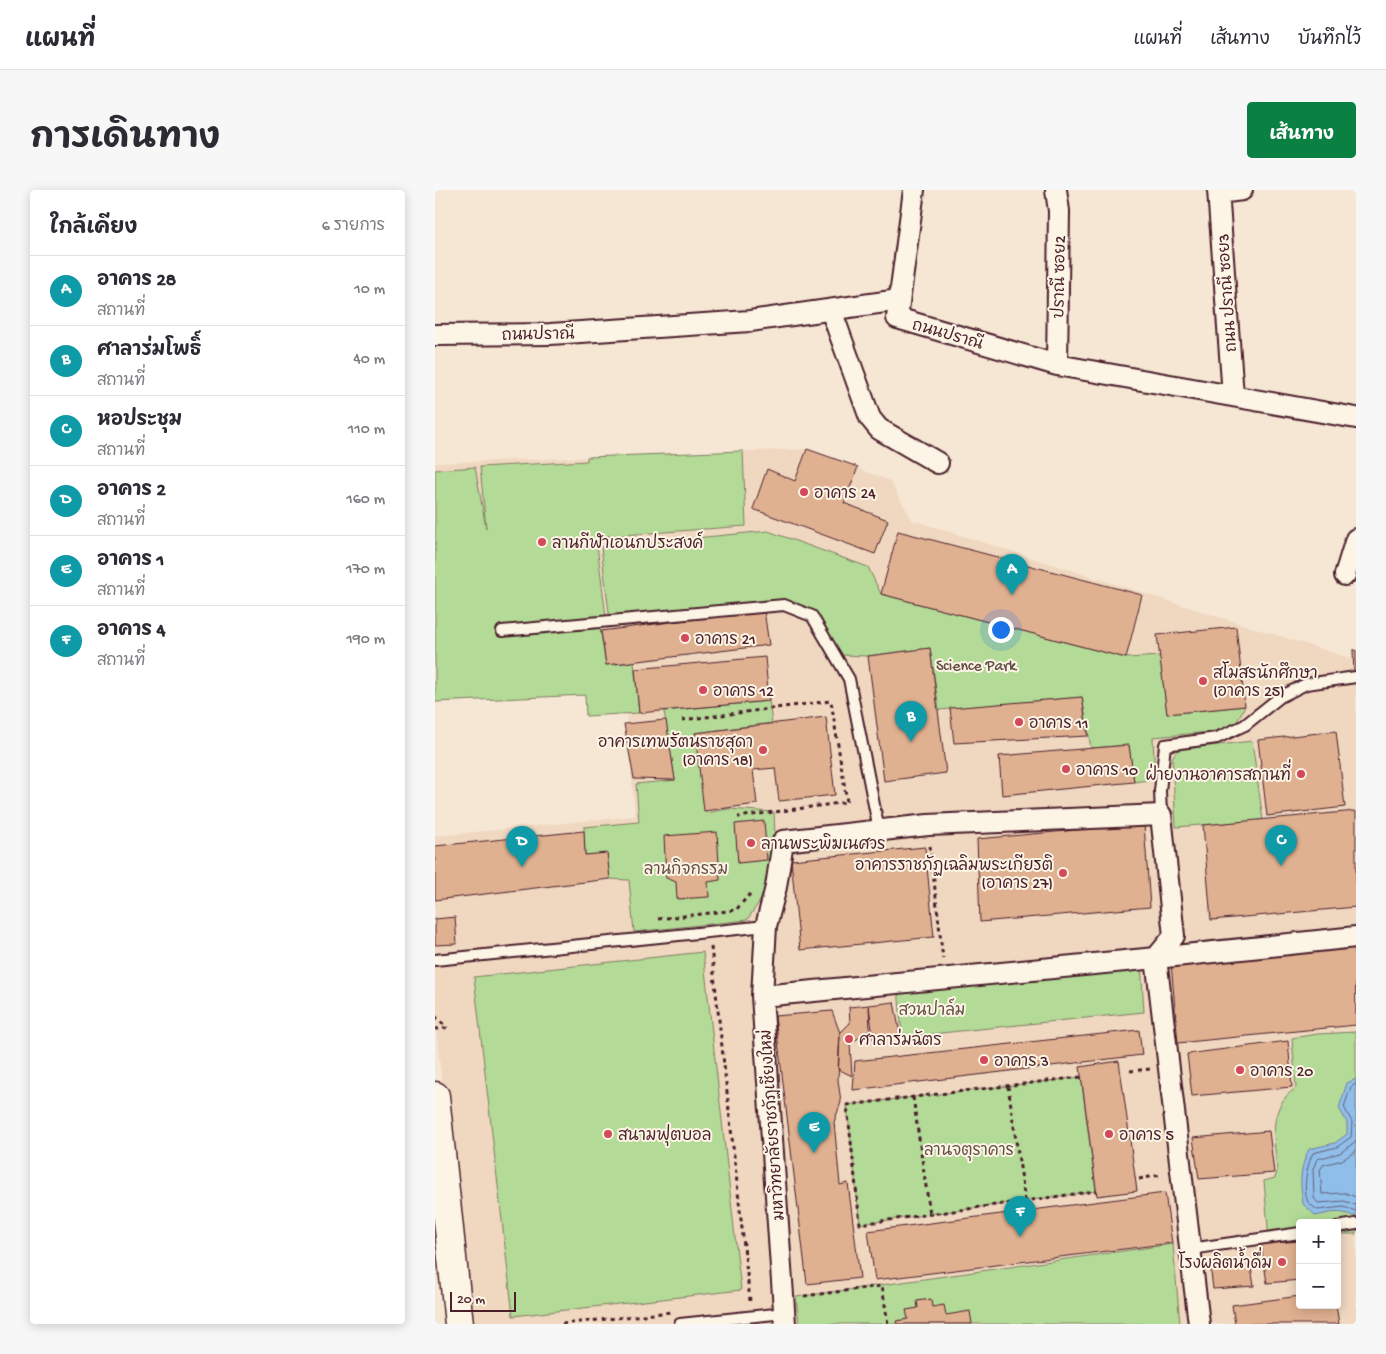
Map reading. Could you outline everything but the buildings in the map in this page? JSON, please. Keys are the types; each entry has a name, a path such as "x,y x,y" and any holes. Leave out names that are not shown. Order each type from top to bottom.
{"main road":[{"path":"435,1096 459,1324"}],"street":[{"path":"899,300 914,190"},
{"name":"ปราณี ซอย2","path":"1056,190 1059,211 1057,365"},
{"path":"1219,192 1242,190"},
{"name":"ถนน ปราณี ซอย3","path":"1219,192 1233,396"},
{"name":"ถนนปราณี","path":"435,335 551,334 751,321 899,300 897,318 1057,365 1356,418"},
{"path":"831,310 870,418 879,429 938,463"},
{"path":"1345,575 1356,539"},
{"path":"879,830 1161,815 1175,936 1156,958 1199,1324"},
{"name":"มหาวิทยาลัยราชภัฏเชียงใหม่","path":"789,1311 762,996 766,926 776,887 783,841 879,830"},
{"path":"762,996 1356,937"}],"lane":[{"path":"502,631 784,605 811,616 849,679 879,830"},
{"path":"1161,815 1160,790 1165,745 1217,738 1245,725 1280,697 1306,684 1356,677"},
{"path":"435,960 766,926"},
{"path":"1341,1226 1356,1224"},
{"path":"1190,1249 1296,1234"},
{"path":"680,1324 789,1311"}],"path":[{"path":"682,720 831,701 847,802 738,817"},
{"path":"928,826 944,966"},
{"path":"711,943 750,1303"},
{"path":"435,1016 447,1028 435,1029"},
{"path":"1131,1071 1150,1069"},
{"path":"1081,1077 847,1105 860,1224 1097,1191"},
{"path":"1008,1086 1025,1201"},
{"path":"913,1097 930,1214"},
{"path":"1139,1179 1166,1175"},
{"path":"789,1311 882,1286 888,1324"},
{"path":"562,1324 681,1310"}],"shaded area":[{"path":"807,449 890,481 912,520 1356,660 1356,1324 467,1324 435,1018 435,836 635,816 626,713 585,695 435,702 435,463"}],"green space":[{"path":"743,451 746,526 596,537 606,617 599,622 606,665 634,662 639,713 586,716 585,695 435,702 435,470 475,467 486,528 480,467 587,461 587,457"},
{"name":"Science Park","path":"768,531 868,567 881,594 1126,658 1160,656 1167,714 1245,706 1235,725 1210,732 1153,737 1155,779 1134,782 1129,745 1091,748 1082,697 939,710 930,648 868,656 842,655 812,616 784,605 610,621 601,547"},
{"name":"ลานกิจกรรม","path":"769,701 772,723 695,733 706,813 728,809 774,812 775,838 766,892 747,920 634,932 629,880 610,879 607,854 585,855 584,827 639,822 636,784 675,780 664,711"},
{"path":"1252,741 1263,820 1176,827 1172,758 1177,750"},
{"name":"สนามฟุตบอล","path":"703,952 741,1290 513,1316 474,977"},
{"name":"สวนปาล์ม","path":"1141,963 1144,1012 902,1037 898,987"},
{"path":"1356,1032 1356,1234 1341,1234 1341,1219 1296,1219 1296,1237 1269,1240 1264,1181 1275,1178 1277,1172 1274,1138 1276,1115 1286,1096 1296,1088 1292,1038 1318,1034"},
{"name":"ลานจตุราคาร","path":"1081,1077 1096,1191 860,1224 847,1105"},
{"path":"1173,1244 1180,1324 799,1324 796,1297"}],"water":[{"path":"1356,1079 1356,1217 1336,1212 1316,1216 1303,1204 1301,1182 1303,1163 1309,1149 1335,1143 1347,1134 1347,1123 1339,1108 1347,1083"}],"place":[{"name":"อาคาร 24","path":"804,492"},
{"name":"ลานกีฬาเอนกประสงค์","path":"542,542"},
{"name":"อาคาร 28","path":"1012,595"},
{"name":"อาคาร 21","path":"685,638"},
{"name":"สโมสรนักศึกษา (อาคาร 25)","path":"1203,681"},
{"name":"อาคาร 12","path":"703,690"},
{"name":"อาคาร 11","path":"1019,722"},
{"name":"ศาลาร่มโพธิ์","path":"911,742"},
{"name":"อาคารเทพรัตนราชสุดา (อาคาร 18)","path":"763,750"},
{"name":"อาคาร 10","path":"1066,769"},
{"name":"ฝ่ายงานอาคารสถานที่","path":"1301,774"},
{"name":"ลานพระพิฆเนศวร","path":"751,843"},
{"name":"หอประชุม","path":"1281,866"},
{"name":"อาคาร 2","path":"522,867"},
{"name":"อาคารราชภัฏเฉลิมพระเกียรติ (อาคาร 27)","path":"1063,873"},
{"name":"ศาลาร่มฉัตร","path":"849,1039"},
{"name":"อาคาร 3","path":"984,1060"},
{"name":"อาคาร 20","path":"1240,1070"},
{"name":"สนามฟุตบอล","path":"608,1134"},
{"name":"อาคาร 5","path":"1109,1134"},
{"name":"อาคาร 1","path":"814,1153"},
{"name":"อาคาร 4","path":"1020,1237"},
{"name":"โรงผลิตน้ำดื่ม","path":"1282,1262"}]}
